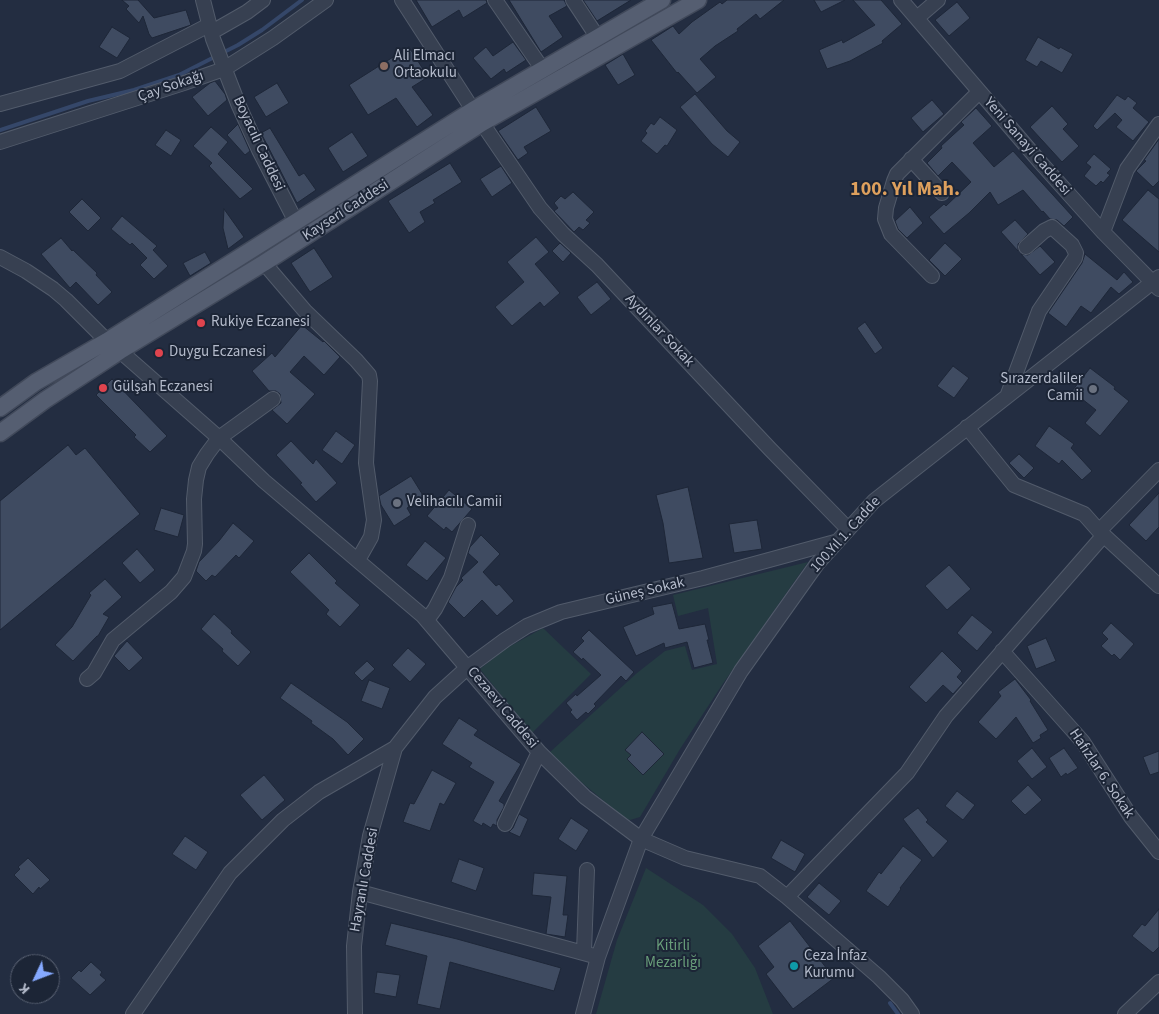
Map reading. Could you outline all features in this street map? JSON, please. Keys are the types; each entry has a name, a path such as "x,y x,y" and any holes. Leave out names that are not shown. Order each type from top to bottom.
{"main road":[{"name":"Kayseri Caddesi","path":"0,433 45,400 120,351 264,263 477,117 542,70 662,0"},
{"name":"Kayseri Caddesi","path":"0,408 36,382 107,341 296,222 477,117 698,0"}],"street":[{"path":"204,0 211,32"},
{"path":"0,104 120,70 211,32 247,12 263,0"},
{"name":"Çay Sokağı","path":"0,142 184,83 223,66 273,38 326,0"},
{"name":"Aydınlar Sokak","path":"402,0 477,117 540,208 597,265 770,449 848,528"},
{"path":"495,0 542,70"},
{"path":"573,0 598,38"},
{"name":"Yeni Sanayi Caddesi","path":"901,0 979,92 1103,232 1157,283"},
{"path":"917,18 938,0"},
{"name":"Boyacılı Caddesi","path":"211,32 223,66 259,150 296,222"},
{"path":"932,276 887,227 886,208 894,181 911,159 979,92"},
{"path":"1103,232 1127,169 1159,124"},
{"path":"911,159 942,193"},
{"path":"1008,394 1039,310 1071,265 1076,253 1072,245 1052,227 1049,227 1026,247"},
{"path":"0,257 53,289 107,341"},
{"path":"264,263 305,311 356,360 369,376 366,463 374,520 372,537 358,560"},
{"name":"100.Yıl 1. Cadde","path":"583,1014 598,957 641,839 741,671 817,564 874,501 1008,394 1157,283"},
{"name":"Cezaevi Caddesi","path":"120,351 219,438 264,481 427,620 539,752 585,796 641,839 685,858 760,876 788,897 878,976 902,1000 912,1014"},
{"path":"87,679 94,673 113,640 171,592 184,577 194,551 194,499 199,468 219,438 273,399"},
{"path":"967,427 1014,485 1084,514 1101,533 1159,586"},
{"path":"788,897 906,773 946,716 1101,533 1159,470"},
{"path":"427,620 448,585 468,525"},
{"name":"Güneş Sokak","path":"395,748 435,697 467,668 519,630 561,612 702,578 835,542"},
{"name":"Hafızlar 6. Sokak","path":"1002,651 1083,742 1130,818 1159,852"},
{"path":"133,1014 230,873 284,820 320,792 395,748"},
{"name":"Hayranlı Caddesi","path":"355,1014 354,946 360,892 370,836 395,748"},
{"path":"505,824 539,752"},
{"path":"584,952 587,870"},
{"path":"360,892 598,957"},
{"path":"1125,1014 1159,982"}],"green space":[{"path":"808,562 722,685 680,749 640,817 630,820 623,817 580,781 550,752 637,673 665,651 685,646 692,670 717,664 708,608 678,616 673,595"},
{"path":"543,628 591,674 532,733 480,669 505,649"},
{"name":"Kitirli Mezarlığı","path":"646,868 703,905 732,934 755,968 773,1014 596,1014 617,940"}],"building":[{"path":"122,0 138,0 154,18 186,10 191,25 152,38 143,16 139,23 126,9 129,6"},
{"path":"416,0 486,0 487,3 463,18 459,10 432,27"},
{"path":"509,0 564,0 567,6 549,16 563,37 541,52"},
{"path":"583,0 631,0 597,21"},
{"path":"727,0 784,0 760,19 756,14 737,29 738,31 715,46 700,59 716,77 697,93 677,73 651,40 673,26 679,34 720,2 722,4"},
{"path":"814,0 845,0 821,12"},
{"path":"853,0 881,0 902,24 882,41 883,43 850,61 827,69 819,50 842,40 843,43 875,25"},
{"path":"957,2 970,18 949,36 935,20"},
{"path":"112,27 130,38 117,58 99,47"},
{"path":"1038,37 1059,49 1060,47 1073,54 1062,73 1041,61 1037,67 1025,60"},
{"path":"513,42 526,60 506,73 504,69 491,79 473,58 486,47 493,56"},
{"path":"409,47 428,77 412,87 433,115 417,127 396,98 368,115 349,85"},
{"path":"623,54 635,75 618,85 605,65"},
{"path":"215,81 225,94 227,100 208,116 192,97"},
{"path":"277,83 289,103 266,117 254,97"},
{"path":"695,94 727,131 740,142 728,157 712,144 680,107"},
{"path":"1117,95 1125,100 1128,96 1137,103 1133,108 1149,122 1133,141 1116,127 1122,120 1115,113 1097,130 1093,126"},
{"path":"932,100 944,114 923,132 911,118"},
{"path":"1052,106 1068,124 1063,129 1079,146 1062,162 1030,127"},
{"path":"536,107 551,131 524,147 528,153 518,160 498,131"},
{"path":"976,108 992,126 973,143 994,167 1013,151 1073,217 1064,226 1057,220 1050,219 1042,212 1023,190 998,205 990,192 944,234 929,217 944,204 946,206 971,182 952,162 938,176 927,163 942,148 941,146 964,125 961,122"},
{"path":"660,117 677,130 667,146 665,145 657,154 641,141 651,123 654,125"},
{"path":"238,124 250,151 245,155 227,135"},
{"path":"211,127 228,142 218,154 253,189 240,199 209,166 212,163 193,146"},
{"path":"270,128 299,176 304,173 316,190 297,203 261,133"},
{"path":"166,130 181,140 171,156 155,145"},
{"path":"352,132 368,156 343,172 328,148"},
{"path":"1159,139 1159,181 1153,187 1136,171 1146,161 1144,160"},
{"path":"1094,154 1111,169 1107,173 1110,175 1103,183 1101,181 1096,186 1084,176 1091,167 1086,163"},
{"path":"450,163 462,182 433,200 435,203 420,212 425,222 409,233 388,201"},
{"path":"501,166 512,183 492,197 480,179"},
{"path":"1148,190 1159,199 1159,252 1122,220"},
{"path":"573,192 594,212 586,220 590,223 583,230 579,227 574,232 554,211 558,208 554,203 561,196 565,199"},
{"path":"82,199 101,218 88,231 69,212"},
{"path":"910,207 923,223 907,238 898,229 895,221"},
{"path":"224,209 244,237 228,249 223,228"},
{"path":"122,216 157,246 153,250 168,266 154,279 140,265 147,258 132,243 130,245 111,229"},
{"path":"1015,220 1028,234 1018,244 1018,251 1001,232"},
{"path":"536,237 549,252 535,264 560,293 544,307 540,302 512,326 495,307 524,282 507,262"},
{"path":"61,238 72,251 97,273 96,275 112,292 98,305 76,282 70,288 41,254"},
{"path":"560,243 571,253 563,262 552,251"},
{"path":"945,243 962,259 945,276 929,260"},
{"path":"1040,246 1055,262 1040,275 1021,254 1028,255"},
{"path":"314,248 333,277 310,292 291,263"},
{"path":"205,252 211,263 190,276 183,263"},
{"path":"1085,254 1117,280 1124,272 1133,282 1119,294 1111,287 1091,313 1081,306 1066,327 1048,313 1082,263"},
{"path":"597,282 611,299 591,315 577,297"},
{"path":"865,322 883,348 875,354 857,328"},
{"path":"302,325 324,341 340,357 324,375 304,356 290,372 315,394 287,424 272,410 281,403 280,394 276,391 269,391 252,371 272,353 275,357"},
{"path":"953,366 969,378 954,398 937,386"},
{"path":"1090,368 1115,387 1114,389 1129,401 1100,436 1085,423 1096,410 1072,391"},
{"path":"112,379 167,436 150,452 134,437 136,435 96,395"},
{"path":"1049,426 1074,444 1071,448 1092,471 1082,480 1062,460 1059,464 1035,446"},
{"path":"336,431 355,445 342,464 322,450"},
{"path":"291,441 313,464 316,459 337,483 316,502 300,484 302,483 276,455"},
{"path":"68,445 76,455 85,448 140,514 0,630 0,501"},
{"path":"1019,454 1034,468 1024,478 1009,463"},
{"name":"Velihacılı Camii","path":"411,476 424,497 407,508 411,515 394,526 381,505 379,496"},
{"path":"688,487 703,558 669,563 663,523 656,495"},
{"path":"449,490 472,509 452,532 446,527 444,530 427,516"},
{"path":"1159,493 1159,527 1146,541 1129,525"},
{"path":"161,508 184,515 178,537 154,530"},
{"path":"757,520 762,549 734,553 729,524"},
{"path":"233,523 254,541 239,558 236,555 215,577 212,575 206,581 196,571 199,562"},
{"path":"481,535 500,554 483,572 496,586 499,584 514,601 497,616 482,600 464,618 448,602 456,587 463,580 461,578 478,562 468,553 470,547"},
{"path":"425,541 446,558 427,581 406,565"},
{"path":"137,549 155,570 140,583 122,563"},
{"path":"309,553 337,581 335,583 360,605 340,627 326,614 329,610 290,572"},
{"path":"949,565 971,589 947,610 925,586"},
{"path":"105,579 122,597 103,614 109,617 98,636 73,661 55,645 72,627 91,595 89,593"},
{"path":"672,603 679,629 705,624 713,663 694,668 687,642 665,648 664,643 636,656 623,627 654,614 652,607"},
{"path":"214,614 251,652 238,666 201,629"},
{"path":"972,615 993,632 977,651 957,633"},
{"path":"1111,623 1134,644 1120,660 1114,654 1112,656 1101,646 1108,639 1102,633"},
{"path":"589,630 634,672 626,681 621,676 594,704 596,706 588,714 586,712 577,720 570,712 572,710 566,703 601,675 583,658 582,660 573,652 584,641 581,638"},
{"path":"1046,638 1056,661 1036,669 1027,646"},
{"path":"127,641 143,658 129,671 114,656"},
{"path":"408,648 426,664 410,682 392,665"},
{"path":"942,651 962,671 957,677 963,683 953,694 943,685 926,703 909,687"},
{"path":"367,661 375,669 362,681 354,673"},
{"path":"1015,679 1031,700 1048,730 1033,743 1016,717 996,739 978,722 1001,696 998,692"},
{"path":"369,680 390,688 382,709 361,701"},
{"path":"291,683 347,722 364,739 348,755 333,739 311,723 312,721 280,698"},
{"path":"459,718 478,730 474,735 521,764 499,801 504,804 504,807 497,820 497,826 493,824 491,828 483,823 482,826 473,821 494,782 469,767 472,763 442,744"},
{"path":"642,732 664,754 643,775 627,759 631,755 625,750"},
{"path":"1032,748 1047,767 1032,779 1017,761"},
{"path":"1064,748 1078,768 1061,777 1049,758"},
{"path":"1159,751 1159,772 1150,775 1143,757"},
{"path":"432,770 456,783 444,805 440,803 430,831 403,822 410,803 414,804"},
{"path":"264,775 285,800 262,820 240,795"},
{"path":"1028,785 1042,800 1025,815 1011,801"},
{"path":"957,791 975,805 963,820 945,806"},
{"path":"918,808 928,820 926,822 948,841 933,858 903,819"},
{"path":"519,814 528,819 520,837 509,832 513,828"},
{"path":"571,818 589,830 576,851 558,839"},
{"path":"185,836 208,852 196,870 172,854"},
{"path":"781,840 805,854 795,872 771,858"},
{"path":"903,846 922,860 888,907 866,891 879,872 881,874"},
{"path":"28,858 50,880 40,889 39,887 33,894 14,875 20,869 18,867"},
{"path":"459,859 484,868 476,891 451,882"},
{"path":"534,873 567,876 563,915 568,915 565,937 546,934 551,897 532,895"},
{"path":"819,883 841,901 829,915 807,897"},
{"path":"1159,909 1159,947 1153,953 1132,936 1142,924 1145,926"},
{"name":"Ceza İnfaz Kurumu","path":"790,921 834,978 793,1009 766,974 774,967 758,946"},
{"path":"391,923 561,968 554,991 450,962 440,1009 417,1004 427,956 385,945"},
{"path":"91,962 102,972 100,975 106,980 90,995 71,978 79,970 81,972"},
{"path":"377,972 400,975 396,997 374,993"}],"waterway":[{"path":"0,130 88,101 134,90 179,75 238,45 262,30 302,0"},
{"path":"890,1003 898,1014"}],"place":[{"name":"Ali Elmacı Ortaokulu","path":"384,66"},
{"name":"Rukiye Eczanesi","path":"201,323"},
{"name":"Duygu Eczanesi","path":"159,353"},
{"name":"Gülşah Eczanesi","path":"103,388"},
{"name":"Sırazerdaliler Camii","path":"1093,389"},
{"name":"Velihacılı Camii","path":"397,503"},
{"name":"Ceza İnfaz Kurumu","path":"794,966"}],"district":[{"name":"100. Yıl Mah.","path":"905,191"}]}
